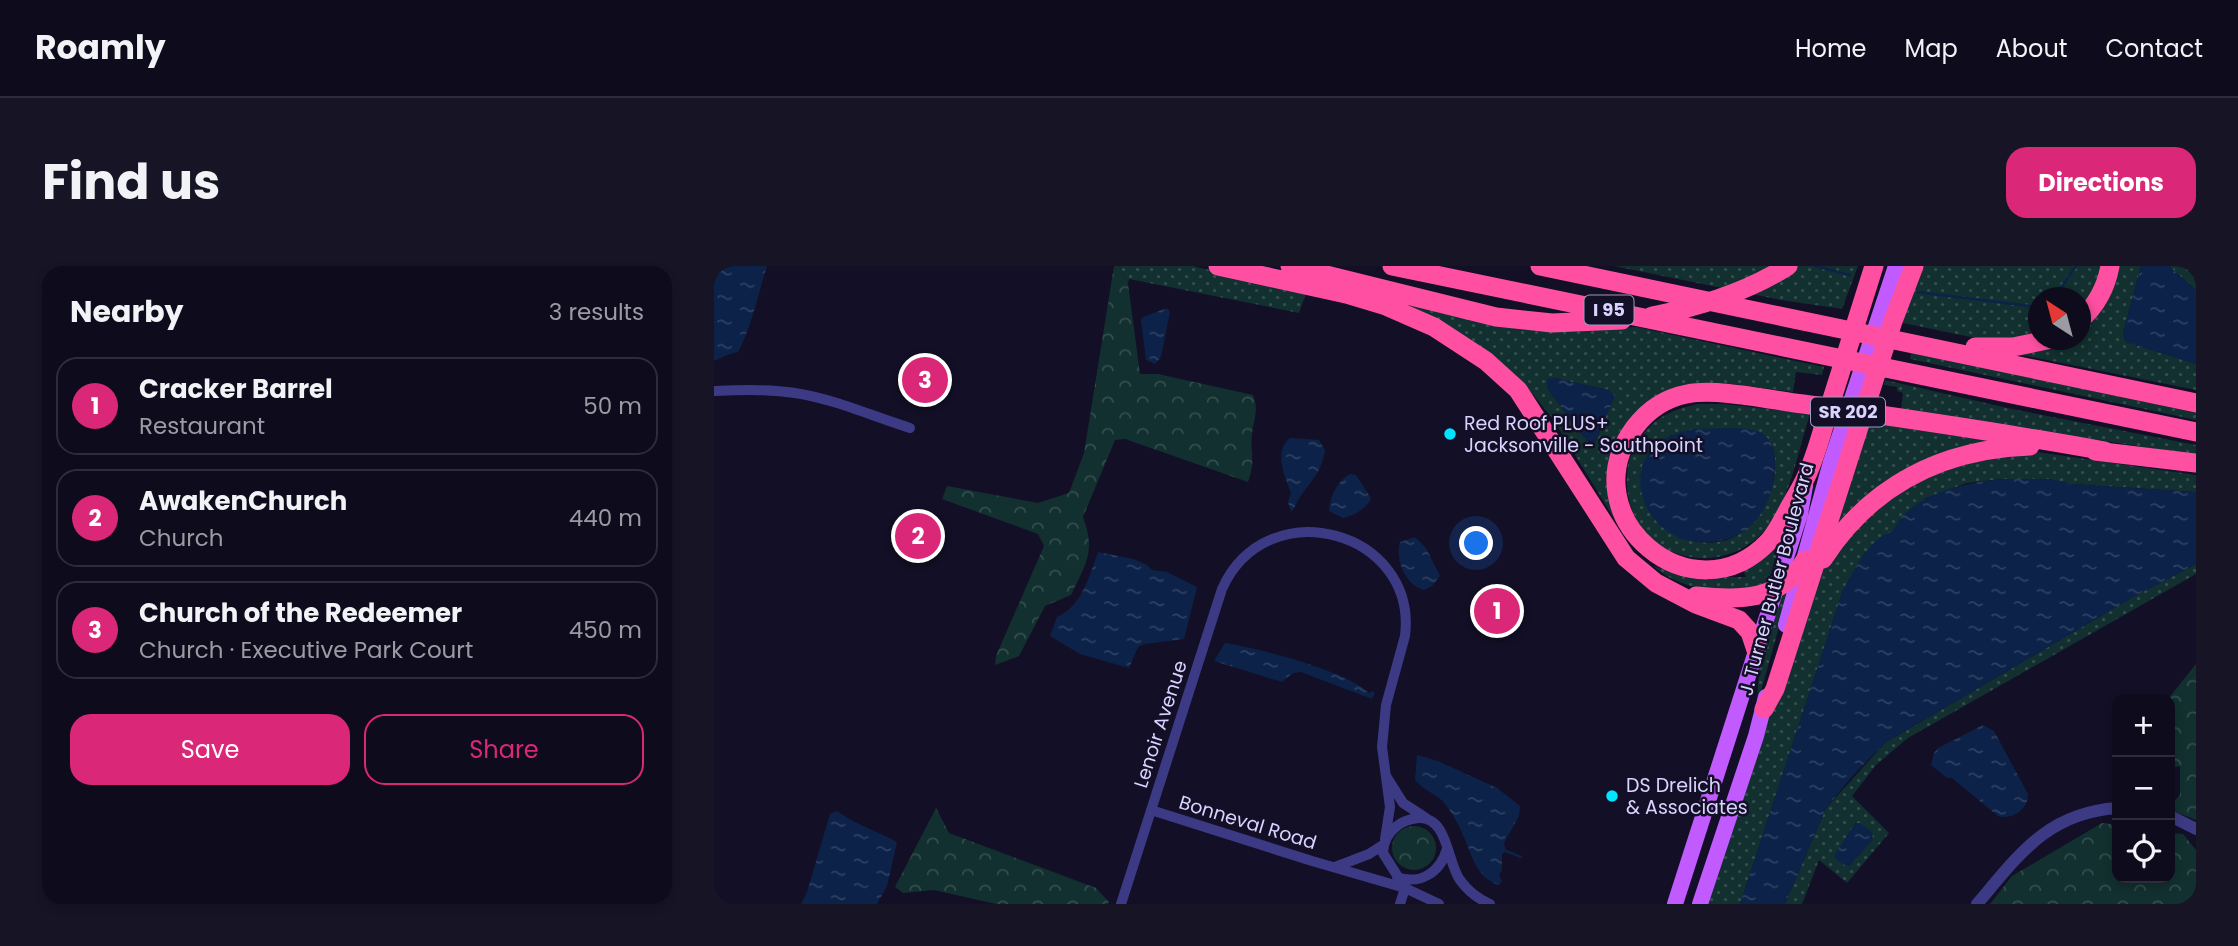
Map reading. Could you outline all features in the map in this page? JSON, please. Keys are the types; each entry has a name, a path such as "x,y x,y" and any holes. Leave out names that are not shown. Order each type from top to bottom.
{"highway":[{"path":"1218,266 1346,294 1386,306 1434,327 1476,354 1518,390 1626,558 1646,576 1677,594 1740,620 1750,632 1756,650"},
{"path":"1290,266 1471,311 1536,323 1612,321 1685,309 1752,285 1788,266"},
{"name":"I 95","path":"1392,266 2196,432"},
{"name":"I 95","path":"1539,266 2196,403"},
{"name":"SR 202","path":"1865,297 1874,266"},
{"path":"1865,297 1884,266"},
{"path":"1764,709 1774,690 1893,321 1914,266"},
{"path":"2091,307 2105,286 2110,266"},
{"name":"J. Turner Butler Boulevard","path":"1807,477 1865,297"},
{"path":"1900,340 2001,348 2028,343"},
{"path":"1807,477 1780,526 1769,540 1747,559 1714,569 1679,566 1661,559 1635,536 1619,505 1617,470 1629,435 1640,420 1655,407 1669,399 1708,392 1893,416 2105,452"},
{"path":"1809,584 1825,555 1858,516 1885,492 1925,468 1949,459 1987,448 2031,446 2196,463"},
{"path":"1677,594 1724,599 1775,591 1789,581 1805,560"}],"main road":[{"name":"J. Turner Butler Boulevard","path":"1700,904 1764,709 1832,462 1896,266"},
{"name":"J. Turner Butler Boulevard","path":"1675,904 1800,514 1807,477"}],"street":[{"path":"714,391 754,389 796,393 910,428"},
{"name":"Lenoir Avenue","path":"1121,904 1227,576 1241,558 1271,538 1292,532 1315,531 1345,539 1360,546 1390,572 1403,600 1407,625 1402,653 1386,705 1382,747 1386,776"},
{"path":"1386,776 1403,803 1434,822 1444,835 1452,865 1461,881 1478,899 1490,904"},
{"path":"1384,842 1390,816 1386,776"},
{"path":"1977,904 2014,859 2043,833 2076,816 2112,808"},
{"name":"Bonneval Road","path":"1150,810 1405,888 1438,904"},
{"name":"Bonneval Road","path":"1335,867 1369,854 1384,842 1398,825 1426,818"},
{"path":"2175,818 2196,829"},
{"name":"Bonneval Road","path":"1384,842 1386,861 1405,888"},
{"path":"1397,877 1410,881 1424,877 1439,867 1447,849"},
{"path":"1399,904 1405,888"}],"green space":[{"path":"1114,266 1119,266 1128,283 1140,374 1158,374 1253,395 1256,410 1248,482 1125,439 1115,440 1083,517 1089,539 1088,557 1071,595 1045,606 1019,656 995,665 996,656 1044,546 1038,534 942,499 947,486 1038,503 1069,493 1084,453"},
{"path":"1119,266 1193,266 1306,293 1299,313 1129,279 1128,283"},
{"path":"1614,266 1858,266 1842,309 1781,300"},
{"path":"1918,266 2106,266 2091,295 2091,287 2028,287 2028,339 1990,341 1898,322"},
{"path":"2113,266 2141,266 2123,333 2126,342 2196,364 2196,390 2007,352 2028,347 2028,350 2091,350 2091,307"},
{"path":"2169,266 2196,266 2196,290"},
{"path":"1411,305 1520,329 1565,332 1636,327 1824,367 1822,375 1796,372 1793,392 1703,383 1632,417 1621,432 1608,472 1611,506 1618,525 1553,419 1521,380 1409,309","holes":["1554,378 1608,390 1614,396 1596,441 1590,442 1547,388"]},
{"path":"1911,352 2196,413 2196,420 1910,359"},
{"path":"1885,380 2012,409 2196,445 2196,455 1901,410 1903,393 1897,391 1897,387 1884,385"},
{"path":"1698,404 1725,404 1810,414 1790,484 1773,520 1753,541 1730,554 1706,558 1682,555 1660,545 1642,528 1631,505 1627,477 1631,455 1648,428 1660,418","holes":["1671,435 1772,444 1775,458 1772,487 1768,501 1751,525 1740,534 1721,542 1679,538 1642,466 1650,451"]},
{"path":"1865,422 2009,444 1942,458 1821,557"},
{"path":"2031,451 2196,475 2196,492 2072,484 2049,479 2002,479 1967,483 1926,498 1893,531 1865,553 1843,590 1740,904 1708,904 1788,657 1820,571 1853,526 1928,472"},
{"path":"1780,544 1767,586 1752,589 1722,591 1693,587 1665,575 1653,566 1689,577 1746,577 1743,570"},
{"path":"2196,564 2196,574 1908,738 1876,765 1852,796 1889,833 1847,883 1819,860 1802,904 1785,904 1826,808 1885,743 2133,597"},
{"path":"1789,592 1757,705 1759,667 1782,596"},
{"path":"2196,664 2196,820 2175,812 2175,800 2180,795 2180,766 2175,767 2175,694 2172,694"},
{"path":"936,808 949,833 1096,888 1108,904 996,904 934,890 903,893 895,887"},
{"path":"2102,823 2112,824 2112,883 2175,883 2175,833 2183,834 2196,850 2196,904 1990,904 2012,876"},
{"path":"1414,826 1429,833 1436,848 1429,863 1414,870 1399,863 1392,848 1399,833"}],"water":[{"path":"714,266 767,266 751,321 738,352 714,361"},
{"path":"2141,266 2169,266 2196,290 2196,364 2126,342 2123,333"},
{"path":"1167,308 1170,312 1161,357 1155,364 1146,360 1141,320"},
{"path":"1554,378 1609,390 1615,396 1595,442 1586,440 1547,388 1547,379"},
{"path":"1741,428 1757,431 1769,440 1774,450 1772,487 1763,510 1747,529 1724,540 1695,542 1671,533 1653,518 1643,498 1641,476 1648,455 1666,439 1695,429"},
{"path":"1290,438 1319,440 1325,450 1318,471 1291,512 1288,502 1291,493 1281,457 1285,443"},
{"path":"1350,474 1356,475 1371,498 1360,511 1343,518 1329,511 1338,485"},
{"path":"2002,479 2049,479 2072,484 2196,492 2196,564 2133,597 1885,743 1826,808 1785,904 1740,904 1843,590 1858,564 1877,540 1893,531 1901,518 1925,499 1955,487"},
{"path":"1415,537 1426,548 1440,576 1432,586 1424,590 1412,583 1400,563 1400,542"},
{"path":"1098,552 1133,559 1152,570 1167,572 1197,587 1184,639 1138,647 1129,668 1080,654 1050,636 1057,617 1073,606 1084,590"},
{"path":"1225,643 1322,669 1358,685 1369,693 1375,693 1372,699 1301,672 1293,673 1282,682 1214,661"},
{"path":"1983,725 1994,731 2028,794 2025,805 2014,815 1998,816 1952,778 1947,778 1931,765 1938,748"},
{"path":"1417,755 1438,761 1497,788 1520,806 1519,816 1504,843 1506,851 1502,854 1502,870 1499,875 1502,881 1499,885 1491,882 1479,871 1459,826 1445,804 1415,780"},
{"path":"837,811 897,842 887,886 877,904 801,904 830,814"},
{"path":"1855,823 1860,823 1872,832 1873,839 1850,866 1846,866 1834,856"}],"waterway":[{"path":"1815,266 1850,275"},
{"path":"2062,287 2076,266"},
{"path":"1917,292 2028,306"},
{"path":"1506,851 1521,857"}],"place":[{"name":"Church of the Redeemer","path":"925,380"},
{"name":"Red Roof PLUS+ Jacksonville - Southpoint","path":"1450,434"},
{"name":"AwakenChurch","path":"918,536"},
{"name":"Cracker Barrel","path":"1497,611"},
{"name":"DS Drelich & Associates","path":"1612,796"}]}
